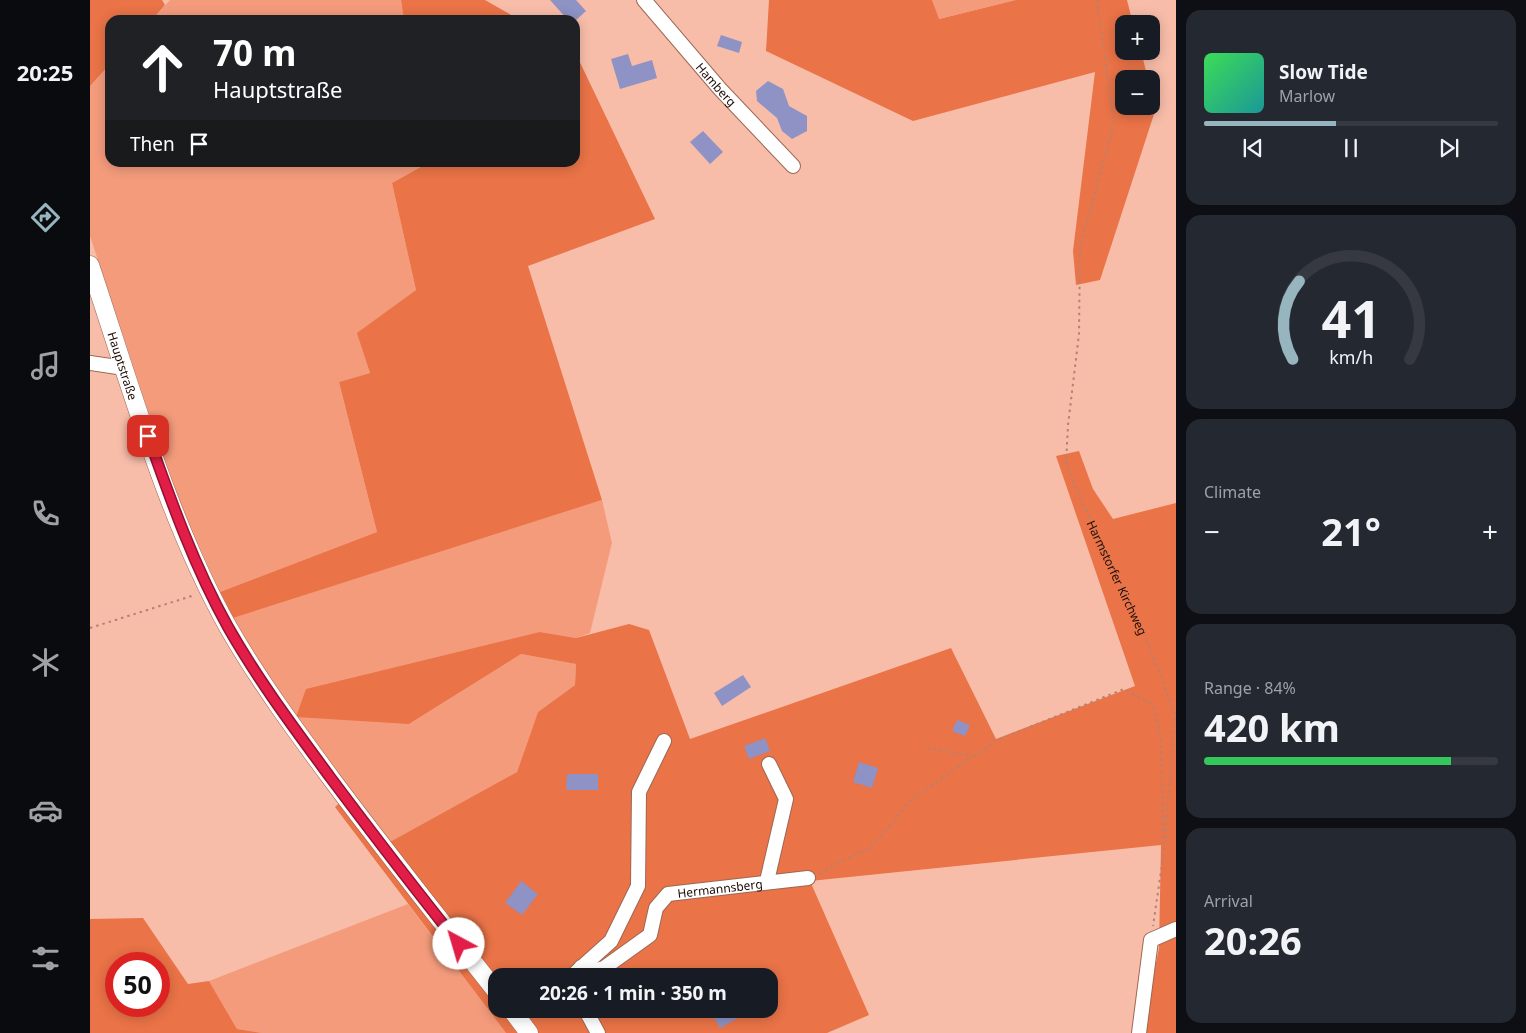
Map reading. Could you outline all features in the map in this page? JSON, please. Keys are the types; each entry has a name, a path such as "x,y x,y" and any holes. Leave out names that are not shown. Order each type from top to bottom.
{"main road":[{"name":"Hauptstraße","path":"90,265 171,502 228,627 283,714 386,851 488,981"},
{"path":"521,1018 530,1033"}],"street":[{"name":"Hamberg","path":"644,0 720,89 793,166"},
{"path":"90,363 124,368"},
{"name":"Hermannsberg","path":"581,968 611,941 638,886 639,792 664,740"},
{"path":"767,881 786,799 769,764"},
{"name":"Hermannsberg","path":"604,968 650,935 656,908 668,894 767,881 808,878"},
{"path":"1139,1033 1152,940 1176,929"},
{"path":"590,1018 598,1033"}],"path":[{"name":"Harmstorfer Kirchweg","path":"1097,0 1114,124 1080,248 1079,334 1068,425 1066,463 1081,500 1149,645 1175,714 1164,851 1152,940"},
{"path":"90,628 210,590"},
{"path":"808,878 824,872 843,860 866,850 886,831 908,801 995,741 1124,689 1154,706 1161,741 1164,851"},
{"path":"927,748 972,756"}],"shaded area":[{"path":"90,0 162,0 165,5 156,15 105,15 105,70 90,86"},
{"path":"170,0 401,0 403,15 156,15"},
{"path":"401,0 485,0 511,15 403,15"},
{"path":"769,0 932,0 939,19 1016,0 1127,0 1131,15 1115,15 1115,60 1143,60 1146,70 1115,70 1115,115 1154,115 1100,280 1076,285 1073,251 1095,72 913,121 766,51"},
{"path":"932,0 1016,0 938,19"},
{"path":"580,62 655,219 528,266 602,500 233,618 220,592 377,532 339,382 370,373 357,333 416,290 392,183 421,167 580,167"},
{"path":"105,70 105,167 421,167 392,183 416,290 358,333 370,373 339,382 377,532 220,592 177,499 90,236 90,86"},
{"path":"1079,451 1093,489 1113,519 1176,503 1176,1033 1142,1033 1159,948 1161,845 810,881 869,1015 827,1033 506,1033 495,1018 778,1018 778,968 488,968 488,1009 335,807 350,794 388,843 517,772 538,712 575,685 576,664 521,654 409,724 296,717 306,689 540,632 576,638 629,624 649,630 690,739 951,648 996,739 1135,686 1056,456"},
{"path":"602,500 612,543 590,633 576,638 540,632 409,724 521,654 576,664 575,685 538,712 517,772 388,843 286,711 233,618"},
{"path":"408,904 488,1009 488,1018 495,1018 506,1033 262,1033 237,1029 209,981"},
{"path":"143,918 166,952 105,952 105,1017 170,1017 170,958 188,984 209,981 237,1029 262,1033 90,1033 90,919"}],"building":[{"path":"550,0 576,0 586,11 580,16 564,15"},
{"path":"721,35 742,42 739,53 717,46"},
{"path":"628,54 632,66 652,60 657,78 620,89 611,59"},
{"path":"768,81 783,89 789,106 807,116 807,131 792,139 782,131 777,118 757,101 756,91"},
{"path":"703,131 723,152 710,164 690,142"},
{"path":"743,675 751,687 722,706 714,693"},
{"path":"957,720 970,725 965,736 952,731"},
{"path":"765,738 770,751 749,759 744,746"},
{"path":"859,762 878,768 872,788 853,782"},
{"path":"567,774 598,774 598,790 566,790"},
{"path":"521,881 538,894 522,915 505,903"},
{"path":"714,1018 738,1018 720,1028"}],"route":[{"path":"148,436 171,502 200,571 228,627 283,714 459,944"}]}
